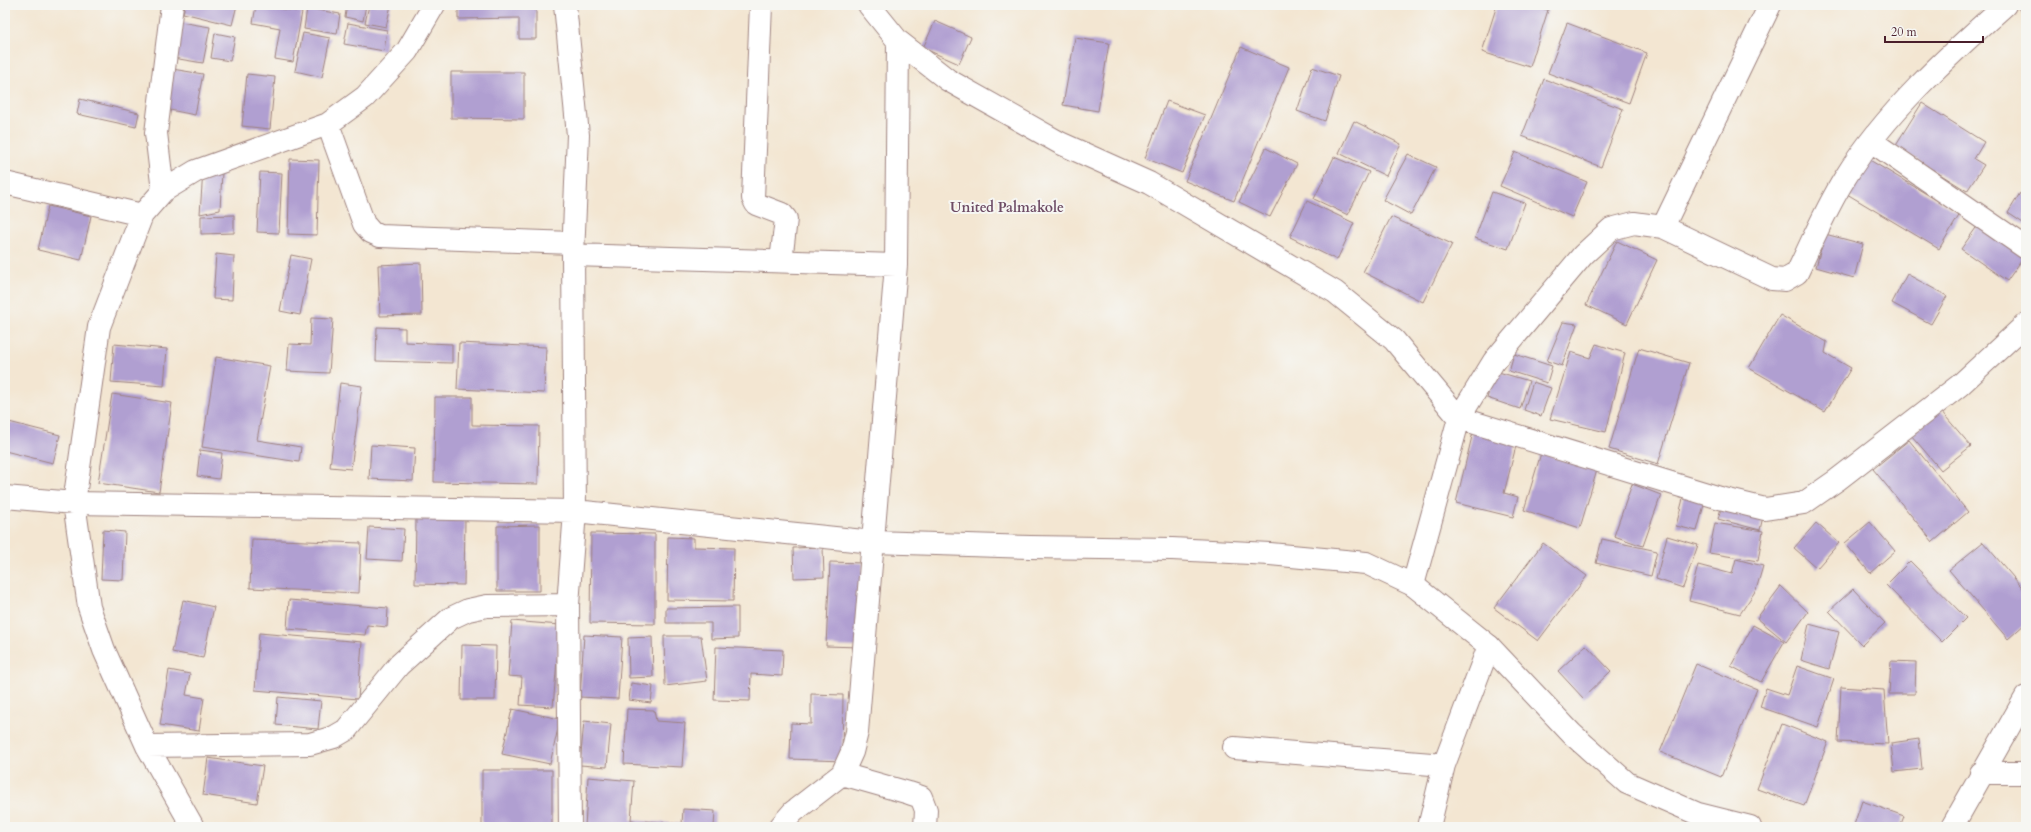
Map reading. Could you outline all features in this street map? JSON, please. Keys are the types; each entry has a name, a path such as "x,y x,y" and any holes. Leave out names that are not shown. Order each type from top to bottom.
{"street":[{"path":"163,191 156,133 172,5"},
{"path":"193,827 147,746 104,650 89,607 74,503 99,327 142,215 163,191 196,171 328,124 366,97 407,51 434,5"},
{"path":"565,5 578,135 573,249 575,511 568,605 570,827"},
{"path":"761,5 753,198 756,204 782,214 786,219 781,261"},
{"path":"869,5 898,41 948,80 1060,143 1149,183 1335,292 1394,340 1459,418 1720,498 1765,509 1804,502 1837,480 1960,385 2026,324"},
{"path":"1663,227 1770,5"},
{"path":"1413,584 1459,418 1494,361 1588,250 1611,229 1634,223 1663,227 1772,279 1785,280 1797,273 1844,179 1871,141 1917,89 1964,42 2005,5"},
{"path":"780,827 793,812 842,774 852,752 857,732 896,265 898,41"},
{"path":"328,124 364,224 371,232 380,236 781,261 896,265"},
{"path":"1871,141 2026,248"},
{"path":"5,183 142,215"},
{"path":"5,497 74,503 575,511 873,542 1030,547 1172,549 1270,554 1366,563 1413,584 1489,646 1572,734 1628,783 1698,814 1750,827"},
{"path":"147,746 310,744 334,737 346,730 399,665 451,618 468,610 487,606 568,605"},
{"path":"1429,827 1444,765 1489,646"},
{"path":"1952,827 2026,697"},
{"path":"1234,748 1444,765"},
{"path":"1982,773 2026,772"},
{"path":"842,774 909,793 920,798 926,810 925,827"}],"building":[{"path":"185,5 237,5 232,25 183,13"},
{"path":"256,5 302,12 293,62 275,59 280,28 253,23"},
{"path":"347,5 366,5 363,21 345,17"},
{"path":"369,5 391,5 386,27 365,23"},
{"path":"458,5 536,5 536,39 519,39 519,18 458,19"},
{"path":"1497,5 1531,5 1548,10 1530,67 1482,52"},
{"path":"2021,5 2026,5 2026,17 2018,8"},
{"path":"307,8 340,14 337,34 304,29"},
{"path":"935,21 971,37 959,64 923,48"},
{"path":"180,22 210,27 203,63 173,58"},
{"path":"348,23 387,30 384,51 344,44"},
{"path":"1567,23 1647,53 1629,103 1548,73"},
{"path":"215,33 235,37 230,61 211,58"},
{"path":"303,33 330,38 322,77 295,71"},
{"path":"1075,38 1109,43 1098,111 1063,105"},
{"path":"1241,47 1289,67 1234,201 1185,181"},
{"path":"1312,67 1339,76 1325,121 1297,111"},
{"path":"172,69 203,74 195,115 165,109"},
{"path":"451,72 524,72 524,119 451,118"},
{"path":"247,74 275,77 270,129 242,126"},
{"path":"1544,79 1623,109 1601,167 1522,136"},
{"path":"80,99 139,113 136,127 77,114"},
{"path":"1167,101 1205,115 1182,173 1145,158"},
{"path":"1922,103 1984,142 1974,159 1984,165 1967,191 1895,146"},
{"path":"1354,121 1401,144 1386,176 1339,153"},
{"path":"1266,148 1297,164 1270,217 1239,202"},
{"path":"1515,152 1587,182 1572,217 1500,186"},
{"path":"1408,154 1436,167 1411,215 1383,200"},
{"path":"1334,157 1369,172 1348,215 1314,199"},
{"path":"290,159 319,160 317,235 288,234"},
{"path":"1868,159 1960,214 1939,249 1847,194"},
{"path":"203,171 222,172 220,210 200,214"},
{"path":"260,172 282,173 279,233 257,232"},
{"path":"1492,192 1525,203 1508,249 1475,238"},
{"path":"2020,193 2026,197 2026,225 2008,213"},
{"path":"1307,201 1354,223 1337,260 1290,237"},
{"path":"48,206 91,216 81,260 38,250"},
{"path":"234,215 234,233 201,234 201,216"},
{"path":"1391,217 1452,244 1423,302 1363,272"},
{"path":"1983,218 2026,254 2007,281 1961,249"},
{"path":"1825,234 1863,244 1854,278 1816,267"},
{"path":"1617,241 1657,260 1627,324 1586,305"},
{"path":"216,254 234,256 232,300 213,299"},
{"path":"291,255 311,259 300,315 280,311"},
{"path":"421,263 422,315 380,316 378,265"},
{"path":"1907,274 1947,296 1931,324 1892,303"},
{"path":"1780,315 1827,342 1825,353 1851,368 1825,412 1749,368"},
{"path":"311,318 333,319 329,373 287,371 289,344 310,345"},
{"path":"1563,322 1577,324 1562,366 1547,361"},
{"path":"377,327 405,328 405,342 452,344 452,363 376,361"},
{"path":"459,343 546,347 544,393 457,389"},
{"path":"114,344 167,349 164,386 111,382"},
{"path":"1596,344 1625,353 1606,432 1550,419 1571,352 1590,358"},
{"path":"1639,348 1689,363 1658,464 1609,449"},
{"path":"1514,354 1552,366 1547,383 1509,371"},
{"path":"216,357 270,366 257,440 301,447 299,462 202,447"},
{"path":"1495,371 1529,381 1520,409 1487,398"},
{"path":"1533,382 1551,388 1541,416 1524,410"},
{"path":"340,383 362,386 351,469 330,467"},
{"path":"112,394 172,403 159,492 98,483"},
{"path":"435,397 472,397 472,425 539,426 538,484 434,482"},
{"path":"1940,410 1971,446 1941,470 1911,435"},
{"path":"5,421 60,435 53,463 5,451"},
{"path":"1474,428 1518,438 1504,493 1518,497 1513,517 1456,503"},
{"path":"1909,440 1968,512 1933,542 1873,469"},
{"path":"371,445 415,448 413,481 369,479"},
{"path":"200,450 222,453 219,479 197,476"},
{"path":"1541,453 1597,470 1580,528 1524,510"},
{"path":"1632,484 1661,495 1643,546 1614,536"},
{"path":"1684,495 1705,501 1697,531 1676,526"},
{"path":"1723,501 1764,512 1760,530 1718,519"},
{"path":"416,519 465,519 464,585 415,584"},
{"path":"1870,522 1895,551 1870,573 1845,543"},
{"path":"1715,523 1763,531 1758,561 1709,553"},
{"path":"1816,523 1839,543 1817,568 1794,548"},
{"path":"540,525 540,591 497,591 497,526"},
{"path":"369,527 404,529 402,561 367,559"},
{"path":"103,530 125,532 123,580 101,579"},
{"path":"591,533 655,534 655,624 590,623"},
{"path":"1667,536 1698,545 1683,588 1656,579"},
{"path":"668,537 694,538 694,547 734,548 733,601 667,600"},
{"path":"252,539 361,543 359,593 250,588"},
{"path":"1602,539 1657,551 1651,576 1596,563"},
{"path":"1983,542 2026,592 2026,623 2008,639 1949,570"},
{"path":"1543,543 1587,576 1538,641 1494,608"},
{"path":"823,547 824,577 794,578 793,548"},
{"path":"1736,559 1763,566 1756,590 1740,614 1689,601 1698,565 1732,574"},
{"path":"1910,561 1966,618 1942,642 1886,585"},
{"path":"830,562 863,563 859,647 826,646"},
{"path":"1781,586 1808,612 1786,642 1757,618"},
{"path":"1853,589 1885,623 1862,645 1829,611"},
{"path":"183,600 214,607 203,658 172,652"},
{"path":"289,600 388,608 387,627 367,625 365,635 287,629"},
{"path":"738,607 738,638 711,639 711,623 666,623 666,608"},
{"path":"512,621 560,625 553,707 520,705 522,677 508,676"},
{"path":"1809,624 1839,632 1829,669 1801,660"},
{"path":"1753,625 1784,642 1761,682 1731,666"},
{"path":"259,633 362,642 358,699 255,690"},
{"path":"584,635 622,637 618,699 580,697"},
{"path":"664,636 701,636 707,681 665,686"},
{"path":"652,637 653,677 629,678 628,638"},
{"path":"462,645 496,646 495,700 461,700"},
{"path":"1586,645 1611,671 1583,698 1558,671"},
{"path":"716,647 783,650 782,676 751,674 750,701 714,700"},
{"path":"1891,661 1916,662 1915,694 1889,694"},
{"path":"1696,664 1757,689 1721,777 1660,752"},
{"path":"1797,666 1834,679 1818,727 1760,707 1766,688 1787,695"},
{"path":"169,670 190,674 186,695 204,698 199,731 160,725"},
{"path":"631,683 653,686 651,703 629,700"},
{"path":"1841,687 1884,690 1888,744 1838,742"},
{"path":"811,694 843,695 842,761 790,759 791,723 811,724"},
{"path":"278,697 321,701 318,729 276,725"},
{"path":"512,709 560,719 550,764 502,754"},
{"path":"627,709 654,710 656,721 685,723 682,767 624,764"},
{"path":"584,721 611,724 607,767 580,765"},
{"path":"1782,724 1828,742 1804,806 1757,789"},
{"path":"1919,739 1922,769 1894,772 1891,743"},
{"path":"208,758 263,766 257,803 203,795"},
{"path":"482,770 552,770 552,827 482,827"},
{"path":"588,777 634,781 631,820 682,824 683,809 715,811 714,827 585,827"},
{"path":"1862,801 1904,816 1900,827 1860,827 1854,825"}],"district":[{"name":"United Palmakole","path":"1007,207"}]}
